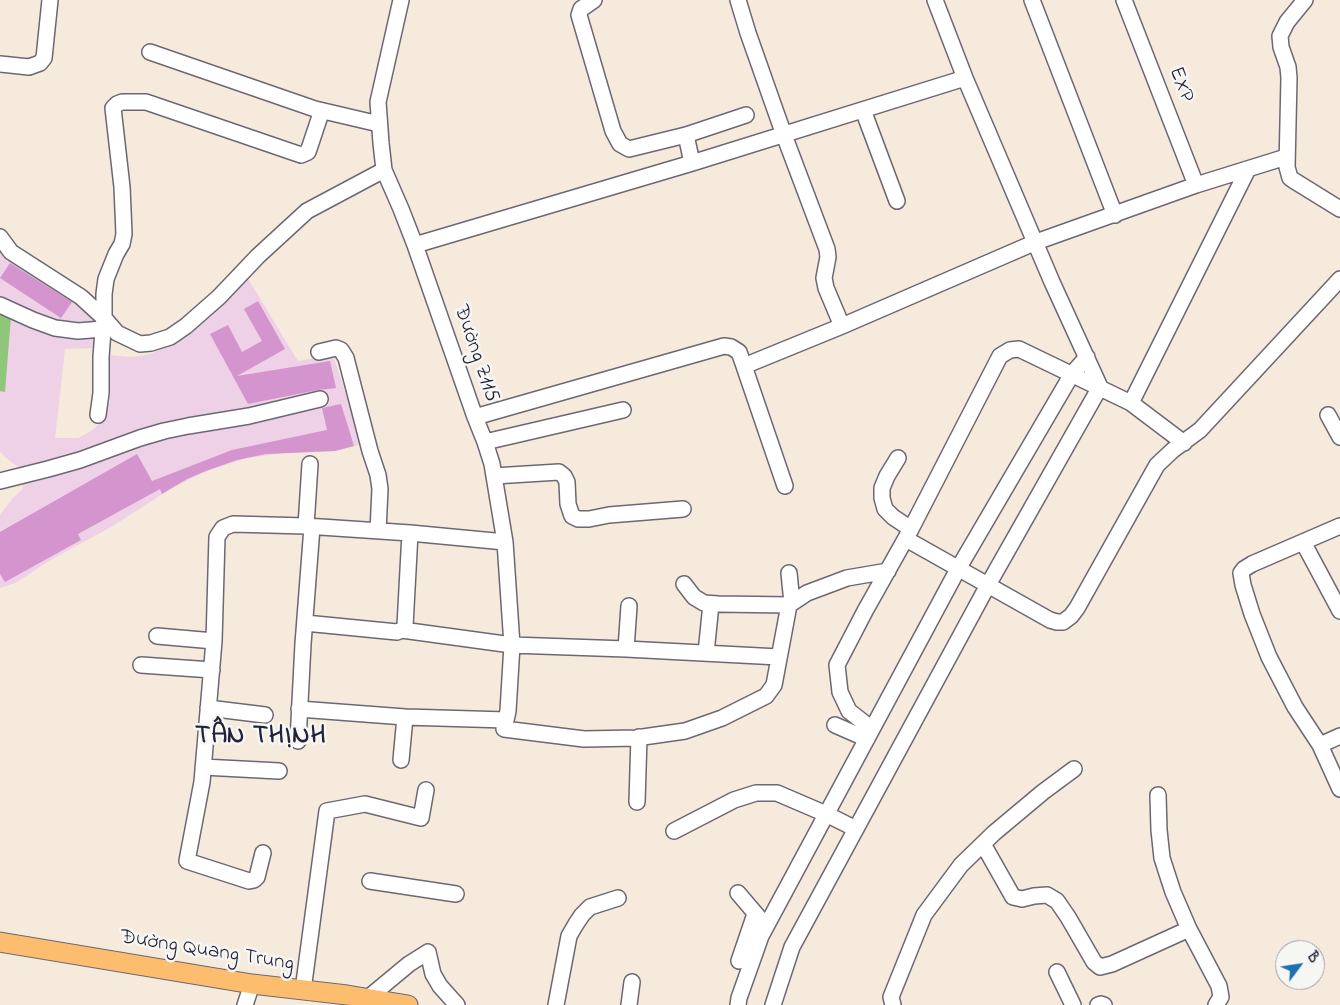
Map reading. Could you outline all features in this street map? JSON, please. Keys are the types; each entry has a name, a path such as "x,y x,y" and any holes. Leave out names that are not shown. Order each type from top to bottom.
{"main road":[{"name":"Đường Quang Trung","path":"0,942 252,984 303,990 346,1000 368,998 408,1005"}],"street":[{"path":"0,64 30,67 40,63 44,58 50,0"},
{"name":"Đường Z115","path":"401,0 378,102 384,170 415,245 492,464 505,542 512,645 508,711 505,725"},
{"path":"594,0 581,8 579,15 614,131 620,144 629,149 686,135 746,115"},
{"path":"738,0 784,135 827,249 828,257 824,278 826,288 842,326"},
{"path":"935,0 965,78 1052,282 1100,388"},
{"path":"1032,0 1115,215"},
{"name":"EXP","path":"1124,0 1196,185"},
{"path":"1305,0 1287,22 1280,36 1289,78 1286,157 1288,173 1292,180 1340,209"},
{"path":"150,52 315,109 380,124"},
{"path":"415,245 692,163 965,78"},
{"path":"98,414 101,393 101,357 106,280 122,244 124,234 122,187 113,108 122,102 146,102 301,156 308,152 320,116 315,109"},
{"path":"863,110 897,201"},
{"path":"686,135 692,163"},
{"path":"744,366 1036,242 1196,185 1286,157"},
{"path":"1131,403 1248,169"},
{"path":"2,244 11,252 81,297 104,324 117,332 140,344 162,341 186,326 219,297 258,256 306,211 384,170"},
{"path":"898,458 882,488 882,498 885,509 909,534 958,569 1050,620 1062,622 1071,616 1077,608 1156,465 1200,430 1340,279"},
{"path":"0,305 54,328 78,331 104,324"},
{"path":"474,417 724,346 731,347 739,352 785,486"},
{"path":"319,352 336,348 341,350 346,358 378,475 380,489 378,531"},
{"path":"869,734 850,710 840,692 837,665 909,534 1000,356 1010,350 1019,349 1072,374 1131,403 1184,443"},
{"path":"738,1005 761,936 869,734 958,569 1072,374 1087,357"},
{"path":"773,1005 792,947 988,585 1100,388"},
{"path":"0,481 80,460 164,431 249,416 320,399"},
{"path":"485,442 623,410"},
{"path":"1328,415 1340,437"},
{"path":"298,741 305,623 310,464"},
{"path":"494,476 559,472 564,476 566,482 568,504 572,516 578,519 683,509"},
{"path":"263,853 257,876 254,880 249,881 187,861 202,782 214,641 218,537 223,528 233,524 309,527 410,533 505,542"},
{"path":"1340,526 1252,564 1241,573 1252,614 1269,657 1295,707 1320,745 1340,789"},
{"path":"402,630 405,626 410,533"},
{"path":"1302,542 1340,611"},
{"path":"684,584 694,597 704,603 791,604 807,593 847,578 888,571"},
{"path":"299,709 505,725 584,739 638,737 685,731 722,718 766,696 774,685 791,604 789,573"},
{"path":"706,653 711,604"},
{"path":"626,649 629,606"},
{"path":"305,623 397,632 402,630 512,645 779,657"},
{"path":"157,636 214,641"},
{"path":"141,665 212,670"},
{"path":"208,708 265,715"},
{"path":"401,760 405,717"},
{"path":"835,725 869,734"},
{"path":"1320,745 1340,736"},
{"path":"637,802 638,737"},
{"path":"203,767 279,772"},
{"path":"893,1005 891,997 924,915 961,865 1042,792 1074,769"},
{"path":"303,990 327,811 365,804 421,818 426,790"},
{"path":"674,831 734,800 756,793 777,793 856,829"},
{"path":"1158,795 1162,858 1173,892 1189,929 1219,986 1221,997 1216,1005"},
{"path":"983,844 1013,897 1022,899 1047,895 1057,901 1094,962 1100,967 1112,964 1189,929"},
{"path":"370,881 456,894"},
{"path":"738,893 766,926"},
{"path":"556,1005 570,936 576,924 590,907 618,898"},
{"path":"739,961 756,914"},
{"path":"368,998 409,964 428,952 433,974 440,986 457,1005"},
{"path":"1057,972 1073,1005"},
{"path":"628,1005 632,982"},
{"path":"245,1005 252,984"},
{"path":"1098,1005 1104,1005"}],"shaded area":[{"path":"0,253 95,314 97,348 65,349 55,438 78,438 94,429 105,416 110,402 108,355 142,356 165,347 177,340 247,277 298,361 333,355 362,444 336,451 285,453 247,458 206,471 172,488 111,527 47,562 15,583 0,588 0,515 13,498 23,489 19,467 0,452"}],"green space":[{"path":"0,315 11,316 5,392 0,391"}],"building":[{"path":"10,263 72,302 61,318 0,278"},
{"path":"258,301 285,349 237,376 330,361 336,388 248,404 210,334 228,325 242,352 262,341 244,309"},
{"path":"341,404 354,446 335,451 266,454 237,460 206,471 187,479 162,494 160,489 78,534 81,540 5,582 0,574 0,532 137,454 152,481 232,450 327,430 322,408"}],"district":[{"name":"TÂN THỊNH","path":"261,738"}]}
